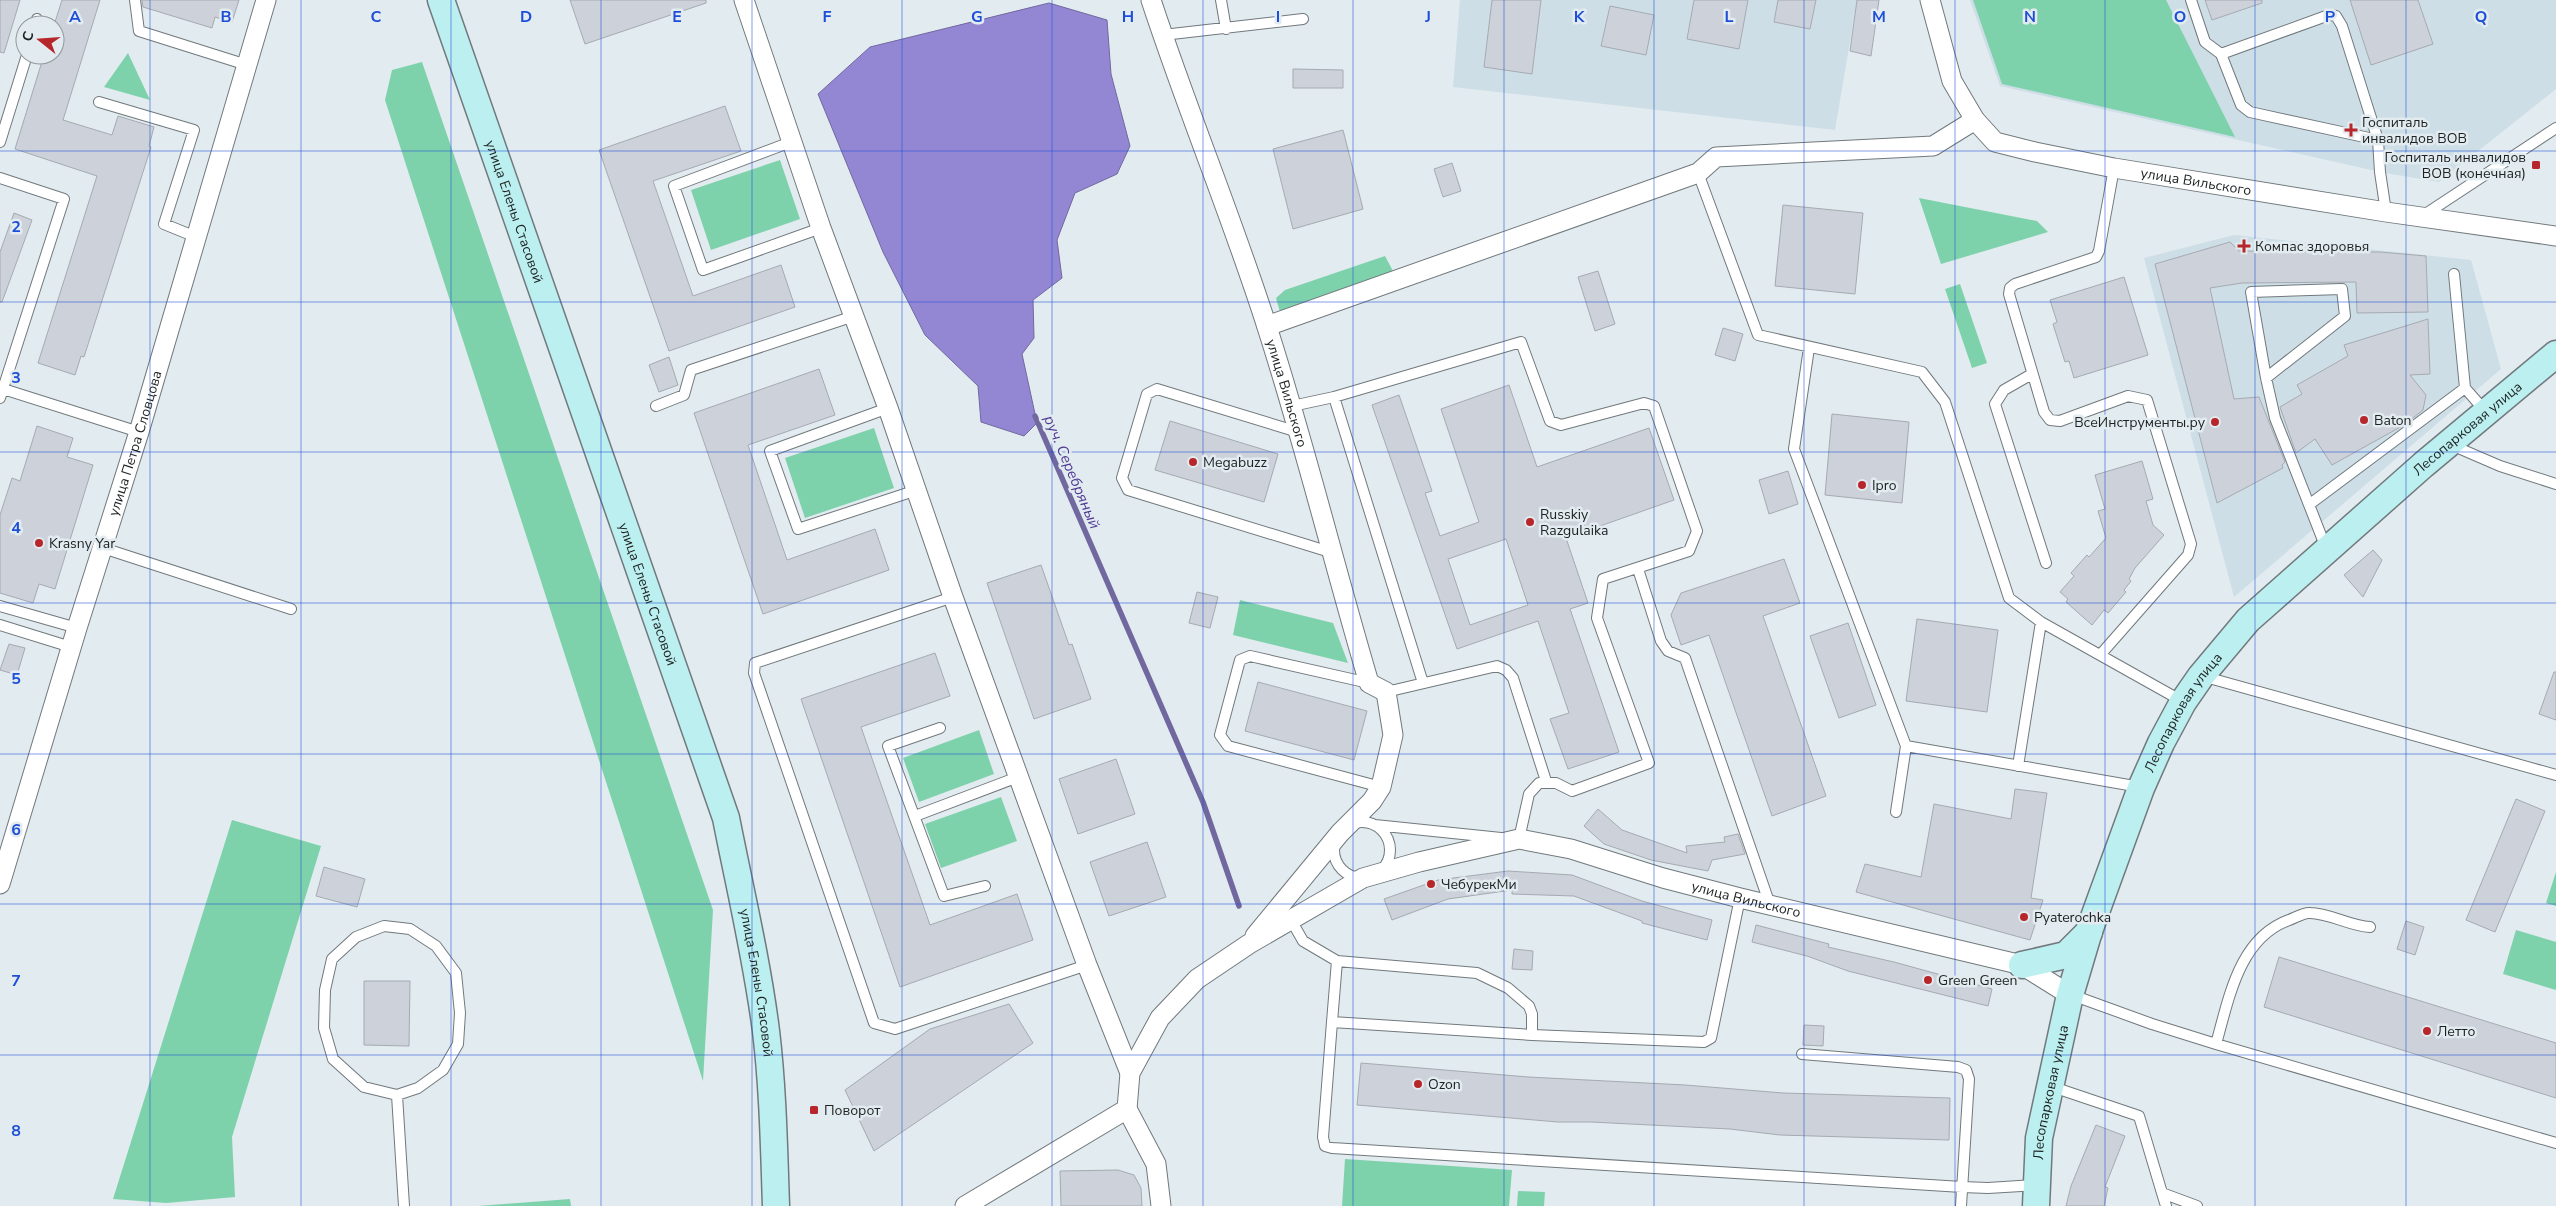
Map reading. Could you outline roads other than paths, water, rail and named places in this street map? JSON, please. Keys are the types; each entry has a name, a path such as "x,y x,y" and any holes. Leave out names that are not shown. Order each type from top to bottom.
{"main road":[{"name":"улица Елены Стасовой","path":"441,0 726,818 752,946 766,1031 773,1112 776,1206"},
{"name":"Лесопарковая улица","path":"2036,1196 2039,1138 2049,1086 2070,995 2089,931 2141,788 2160,743 2183,702 2201,676 2248,620 2327,548 2556,354"},
{"path":"2022,965 2066,955 2089,931"}],"street":[{"name":"улица Петра Словцова","path":"0,884 71,647 140,432 266,0"},
{"path":"744,0 820,228 888,408 1018,777 1087,965 1130,1073"},
{"name":"улица Вильского","path":"1151,0 1267,326 1292,406 1330,552 1369,683"},
{"name":"улица Вильского","path":"1930,0 1952,81 1975,120 1995,142 2114,168 2386,212 2556,236"},
{"path":"1267,326 1698,173 1716,157 1933,146 1975,120"},
{"path":"1161,1206 1156,1164 1127,1109 1130,1073 1160,1018 1197,979 1249,944 1340,833 1372,801 1381,786 1393,735 1386,692 1369,683"},
{"name":"улица Вильского","path":"1249,944 1370,877 1418,862 1518,840 1571,849 1663,878 1740,898 2022,965 2070,995"},
{"path":"964,1206 1127,1109"}],"lane":[{"path":"135,0 139,31 247,65"},
{"path":"1221,0 1226,28"},
{"path":"2191,0 2205,42 2221,54 2241,105 2250,112 2378,140"},
{"path":"2221,54 2329,15 2336,16 2342,26 2378,140 2380,172 2386,212"},
{"path":"1162,35 1303,19"},
{"path":"0,142 23,65"},
{"path":"99,102 194,130 164,224 196,237"},
{"path":"2420,217 2556,128"},
{"path":"791,142 674,186 703,270 820,228"},
{"path":"2101,654 2188,555 2191,544 2147,400 2128,396 2060,421 2050,420 2044,412 2009,294 2010,288 2096,257 2099,251 2114,168"},
{"path":"1698,173 1758,335 1808,348 1922,372 1945,402 2009,598 2041,622 2101,654 2183,702"},
{"path":"0,178 64,199 1,391 140,432"},
{"path":"2454,274 2465,388 2486,412"},
{"path":"2266,378 2345,316 2342,289 2251,292 2266,378 2275,418 2327,548"},
{"path":"656,406 684,395 691,370 854,316"},
{"path":"1292,406 1334,397 1520,342 1550,422 1562,425 1644,403 1654,406 1697,531 1689,551 1638,569 1602,579 1598,618 1649,763 1572,791 1556,783 1546,781 1539,783 1529,794 1518,840 1356,823 1340,833 1334,847 1337,863 1348,874 1370,877 1384,869 1390,853 1387,837 1375,825"},
{"path":"1808,348 1794,449 1906,746 1896,812"},
{"path":"2032,374 2004,390 1995,404 2046,563"},
{"path":"2310,504 2465,388"},
{"path":"1298,432 1157,389 1147,394 1122,478 1128,490 1330,552"},
{"path":"1334,397 1423,683"},
{"path":"888,408 770,451 798,529 917,490"},
{"path":"2448,444 2500,466 2556,484"},
{"path":"103,548 291,609"},
{"path":"1638,569 1661,641 1668,651 1685,658 1770,905"},
{"path":"953,597 755,663 754,673 874,1023 895,1029 1087,965"},
{"path":"0,606 77,628"},
{"path":"2018,766 2041,622"},
{"path":"0,625 71,647"},
{"path":"1369,683 1250,656 1240,660 1220,736 1228,746 1381,786"},
{"path":"1386,692 1497,666 1506,670 1513,678 1546,781"},
{"path":"2201,676 2556,775"},
{"path":"940,728 888,746 944,896 985,886"},
{"path":"1906,746 2141,788"},
{"path":"914,816 1018,777"},
{"path":"1332,1022 1532,1035 1704,1042 1711,1038 1740,898"},
{"path":"2216,1044 2238,971 2246,956 2272,926 2310,912 2359,926 2370,927"},
{"path":"1291,920 1303,941 1336,961 1477,974 1508,988 1529,1006 1532,1014 1532,1035"},
{"path":"384,926 410,929 436,946 456,973 460,1013 458,1044 443,1070 418,1088 397,1095 364,1087 333,1059 324,1028 325,990 332,958 356,936 384,926"},
{"path":"1336,961 1322,1137 1325,1146 1332,1148 1988,1188 2036,1196"},
{"path":"2070,995 2216,1044 2556,1143"},
{"path":"1802,1054 1958,1067 1966,1070 1969,1079 1961,1206"},
{"path":"2049,1086 2139,1116 2166,1206"},
{"path":"397,1095 404,1206"},
{"path":"2162,1193 2197,1206"}],"waterway":[{"name":"руч. Серебряный","path":"1035,416 1203,802 1239,906"}],"place":[{"name":"Госпиталь инвалидов ВОВ","path":"2351,130"},
{"name":"Госпиталь инвалидов ВОВ (конечная)","path":"2536,165"},
{"name":"Компас здоровья","path":"2244,246"},
{"name":"Baton","path":"2364,420"},
{"name":"ВсеИнструменты.ру","path":"2215,422"},
{"name":"Megabuzz","path":"1193,462"},
{"name":"Ipro","path":"1862,485"},
{"name":"Russkiy Razgulaika","path":"1530,522"},
{"name":"Krasny Yar","path":"39,543"},
{"name":"ЧебурекМи","path":"1431,884"},
{"name":"Pyaterochka","path":"2024,917"},
{"name":"Green Green","path":"1928,980"},
{"name":"Летто","path":"2427,1031"},
{"name":"Ozon","path":"1418,1084"},
{"name":"Поворот","path":"814,1110"}]}
